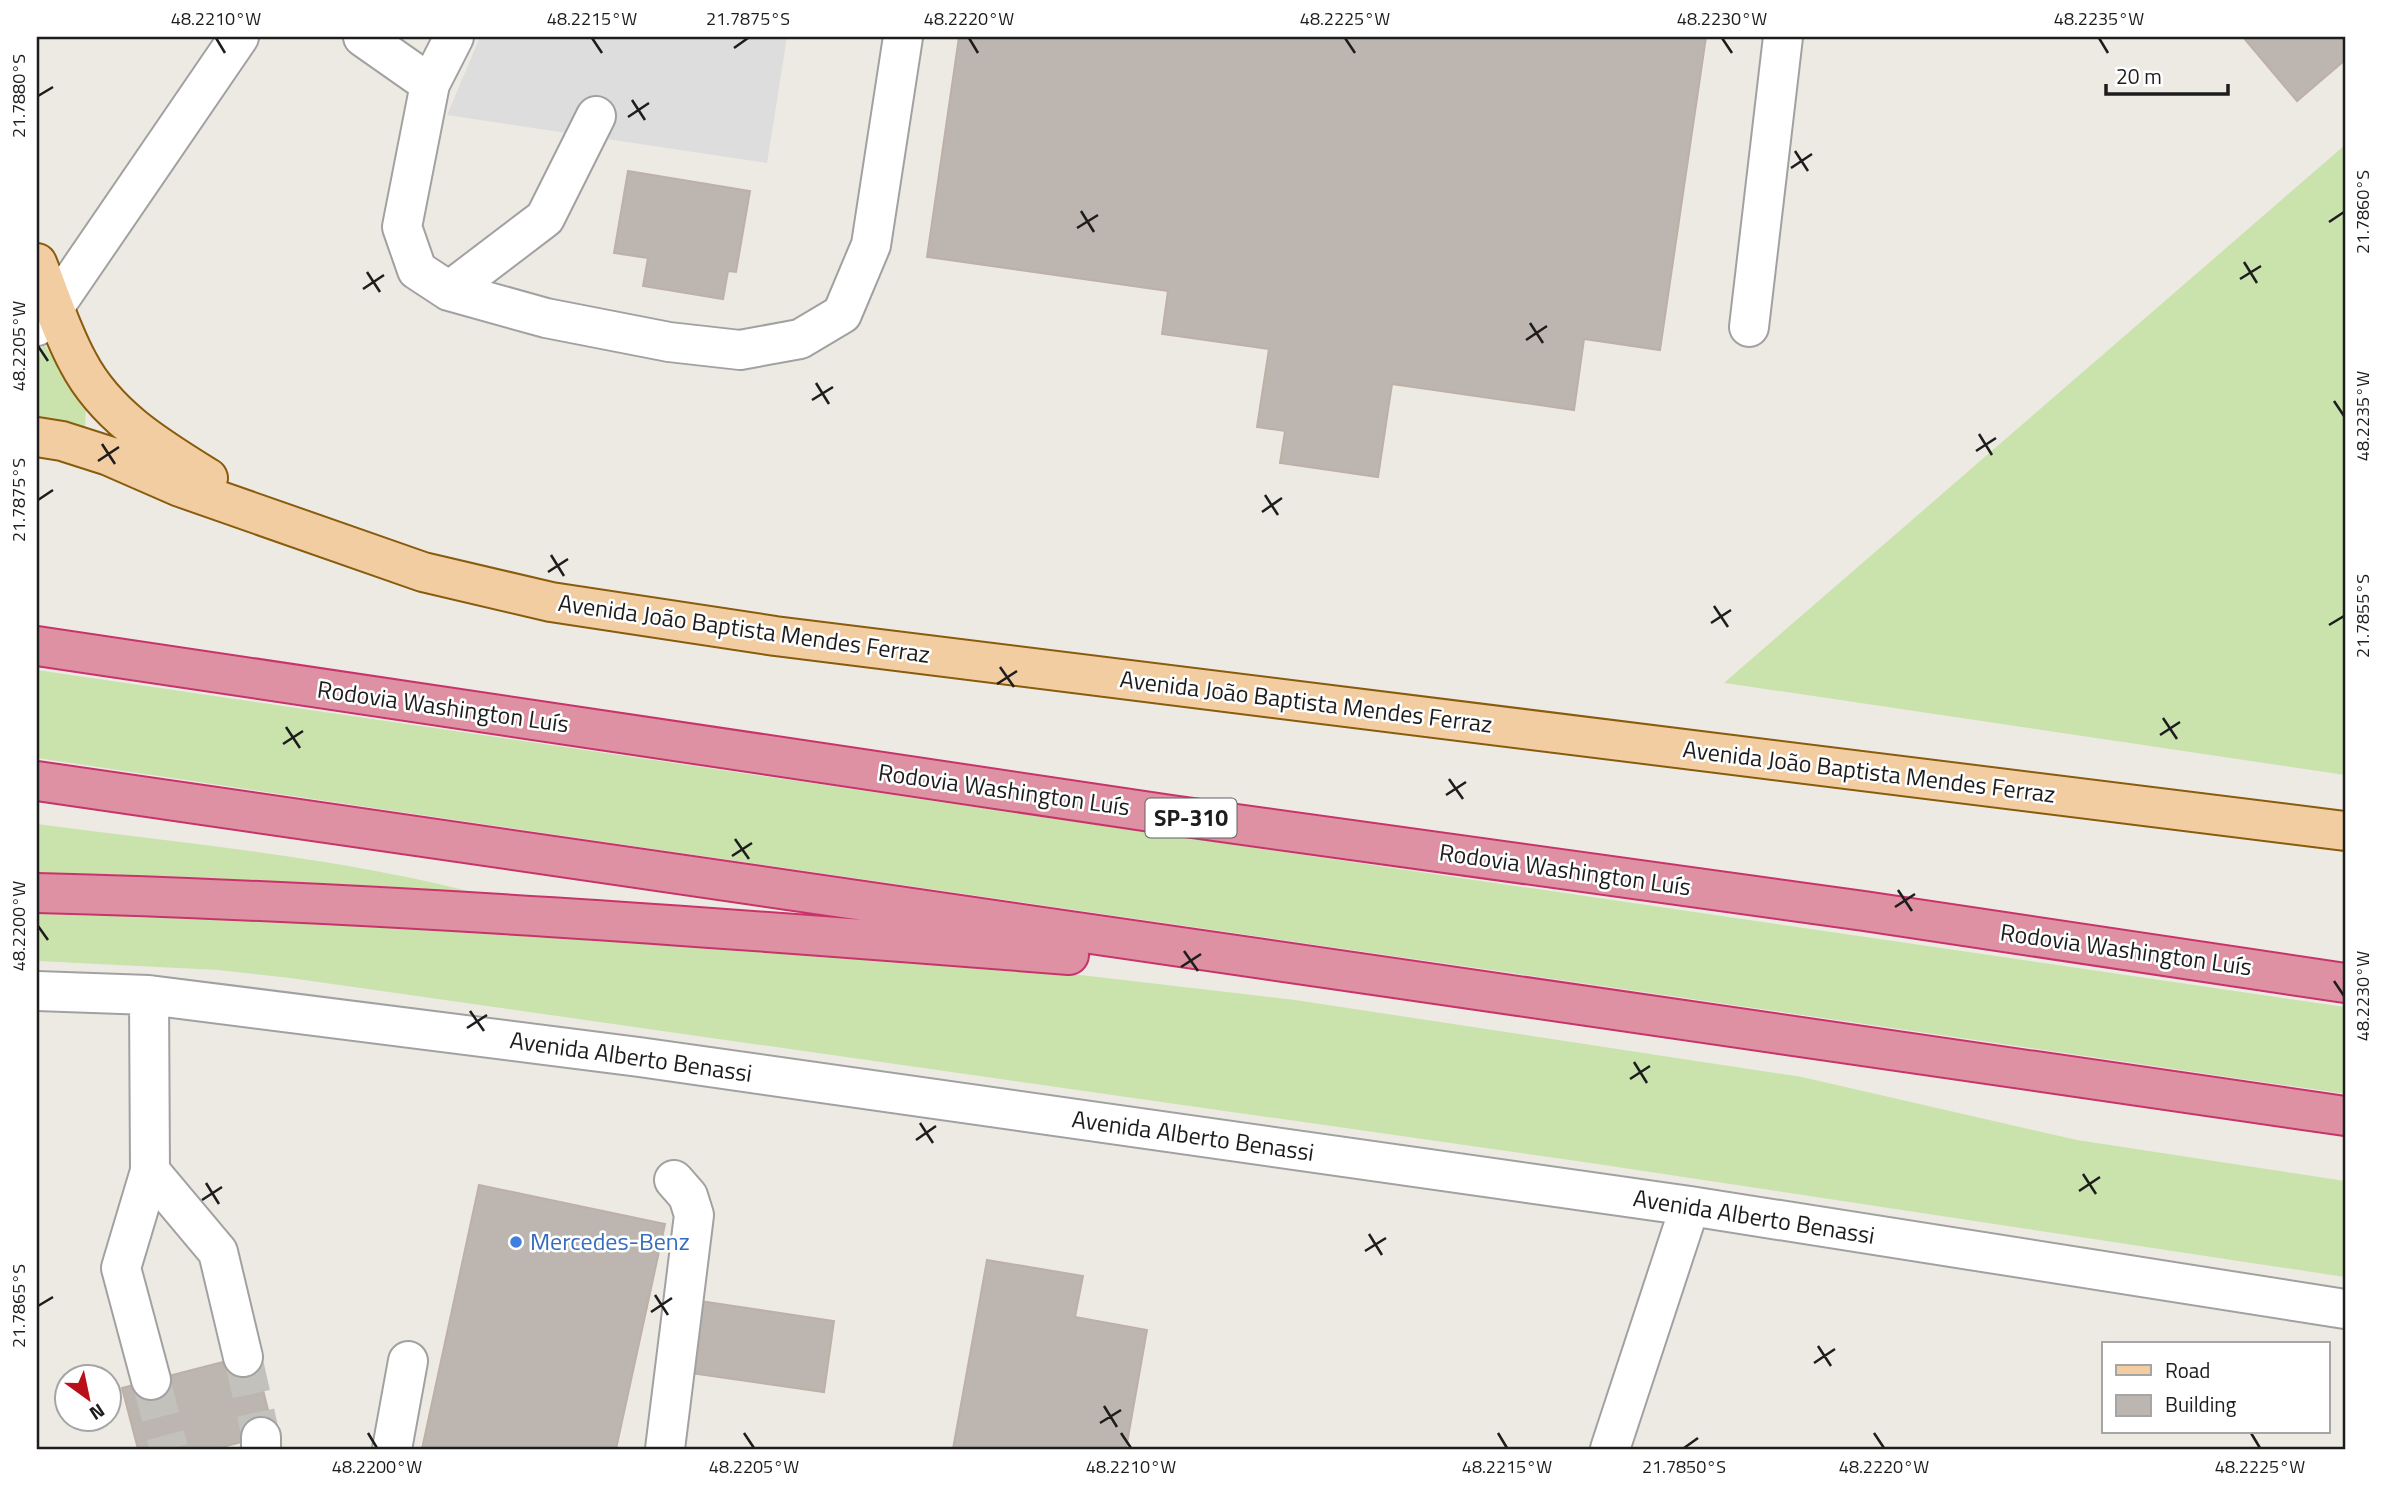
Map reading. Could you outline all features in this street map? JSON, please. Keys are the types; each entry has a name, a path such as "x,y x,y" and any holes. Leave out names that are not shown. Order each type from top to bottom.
{"highway":[{"name":"Rodovia Washington Luís","path":"37,646 1143,811 1864,911 2345,983"},
{"path":"37,781 2345,1116"},
{"path":"37,893 215,898 636,922 1429,984"}],"main road":[{"name":"Avenida João Baptista Mendes Ferraz","path":"37,263 46,316 105,402 139,434 278,520"},
{"name":"Avenida João Baptista Mendes Ferraz","path":"37,437 62,441 109,456 180,486 436,575 551,602 775,636 2345,831"}],"street":[{"path":"46,316 239,37"},
{"path":"363,37 430,84"},
{"path":"454,37 430,84 402,227 417,270 449,291 546,318 669,342 740,350 800,339 842,314 871,245 902,37"},
{"path":"1749,327 1783,37"},
{"path":"449,291 545,218 596,116"},
{"name":"Avenida Alberto Benassi","path":"37,992 149,995 639,1057 1690,1206 2345,1309"},
{"path":"149,995 150,1171 121,1268 151,1380"},
{"path":"150,1171 218,1252 243,1357"},
{"path":"665,1449 694,1215 688,1196 674,1180"},
{"path":"1610,1449 1690,1206"},
{"path":"392,1449 408,1361"}],"green space":[{"path":"2345,145 2345,775 1725,683 1725,682"},
{"path":"44,344 86,407 85,431 37,420 37,362"},
{"path":"37,670 2345,1007 2345,1094 37,758"},
{"path":"37,824 329,863 444,885 501,900 37,877"},
{"path":"136,906 995,965 1295,1000 1802,1077 2077,1140 2345,1181 2345,1277 1584,1162 290,978 218,970 37,961 37,907"}],"shaded area":[{"path":"480,37 787,37 767,163 447,115"}],"building":[{"path":"959,37 1706,37 1660,350 1584,339 1574,410 1392,384 1378,477 1280,463 1285,431 1257,427 1269,349 1162,334 1168,291 927,257"},
{"path":"2243,37 2345,37 2345,60 2297,101"},
{"path":"628,171 750,191 736,272 728,271 723,299 643,286 648,258 614,253"},
{"path":"479,1185 665,1224 616,1449 422,1449"},
{"path":"987,1260 1083,1276 1075,1317 1147,1330 1126,1449 953,1449"},
{"path":"700,1301 834,1321 824,1392 690,1373"},
{"path":"254,1354 274,1434 214,1449 138,1449 122,1388"}],"tunnel":[{"path":"243,1357 261,1437"},
{"path":"151,1380 169,1449"}],"place":[{"name":"Mercedes-Benz","path":"516,1242"}]}
